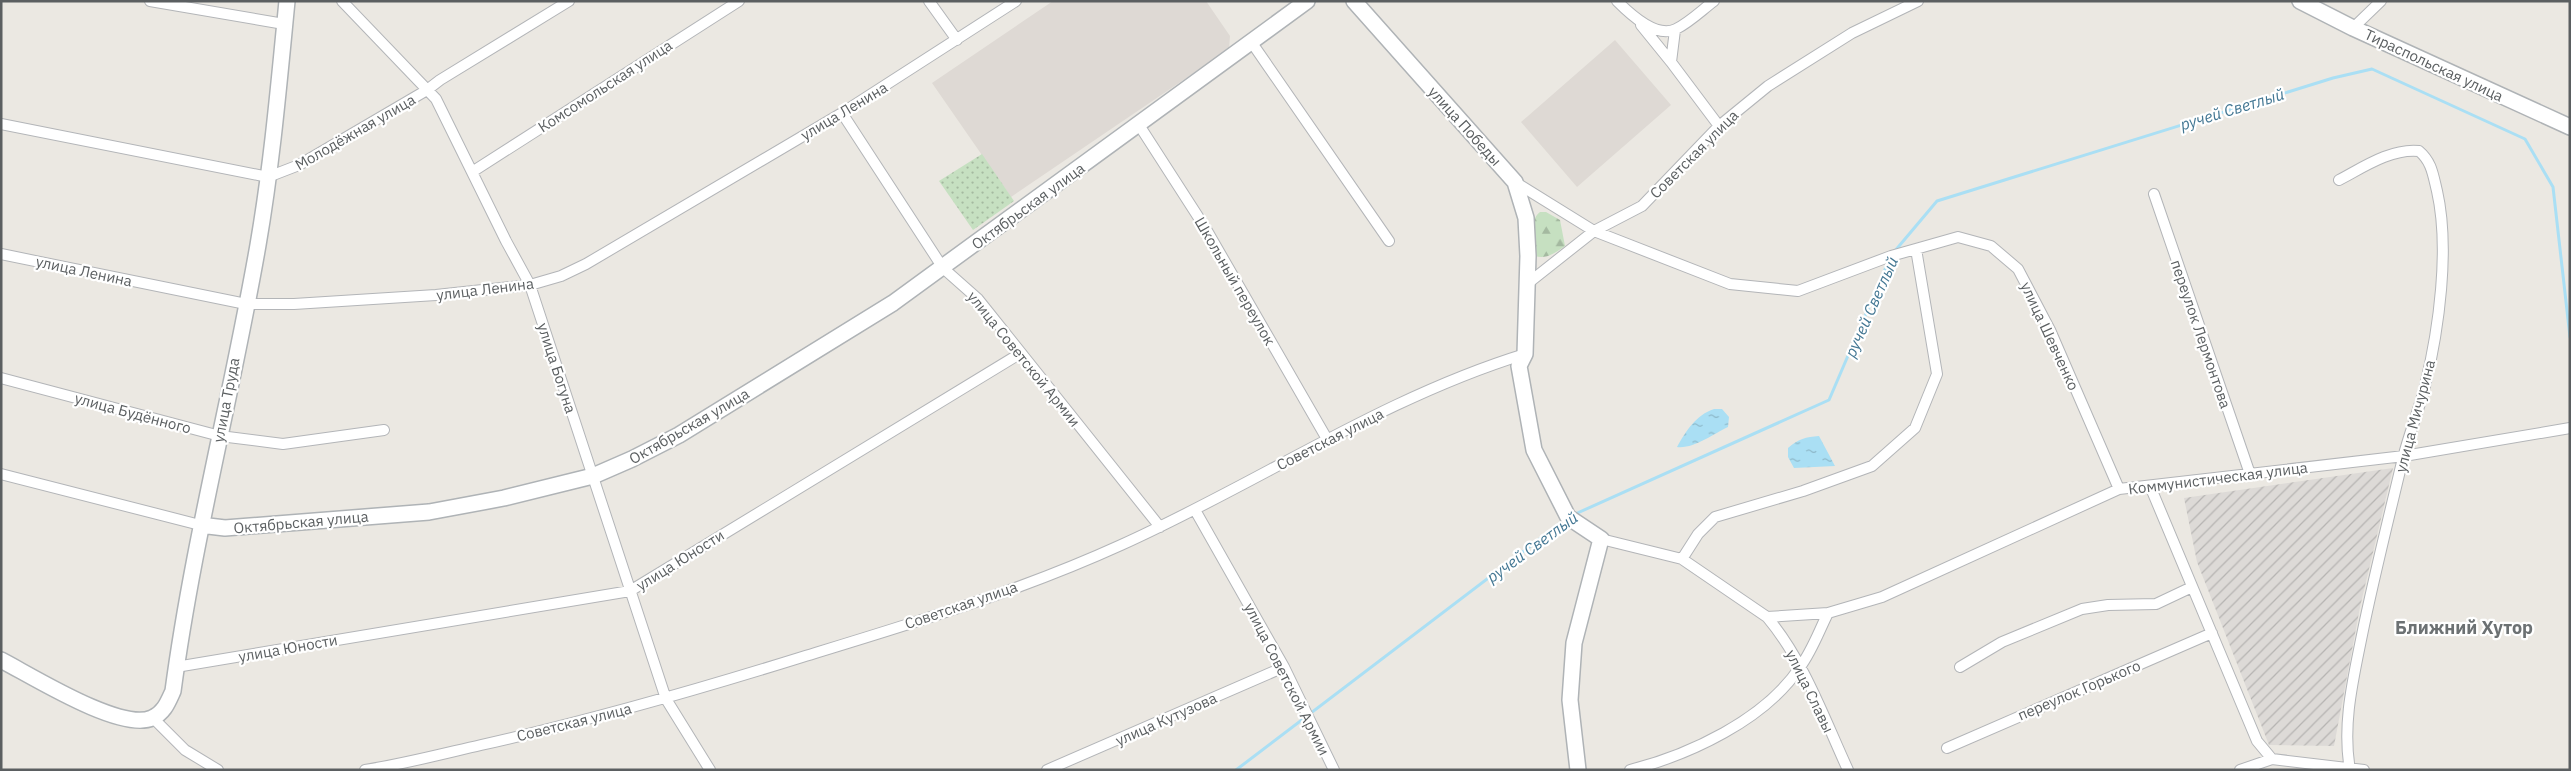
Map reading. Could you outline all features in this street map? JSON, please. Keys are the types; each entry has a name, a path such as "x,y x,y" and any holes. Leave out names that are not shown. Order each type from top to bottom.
{"street":[{"path":"150,1 284,24"},
{"name":"улица Труда","path":"153,718 166,708 173,692 200,525 246,304 268,177 287,1"},
{"name":"улица Богуна","path":"342,1 436,99 506,241 530,285 666,700 710,770"},
{"name":"Молодёжная улица","path":"268,177 299,165 427,90 440,80 569,1"},
{"name":"Комсомольская улица","path":"472,172 738,1"},
{"path":"929,1 957,40"},
{"name":"улица Ленина","path":"1,254 246,304 436,295 530,285 561,276 586,264 842,113 1016,1"},
{"name":"Октябрьская улица","path":"1,474 200,525 225,528 429,512 504,498 592,476 680,435 893,303 1252,43 1307,1"},
{"name":"улица Победы","path":"1354,1 1515,182 1594,231"},
{"path":"1617,1 1641,24 1719,126"},
{"path":"1641,24 1658,29 1675,30 1714,1"},
{"name":"Советская улица","path":"1527,284 1594,231 1642,206 1719,126 1768,86 1852,33 1918,1"},
{"name":"Тираспольская улица","path":"2300,1 2353,28 2570,127"},
{"path":"2353,28 2381,1"},
{"path":"1671,62 1675,30"},
{"path":"1252,43 1389,241"},
{"name":"улица Советской Армии","path":"842,113 943,268 978,299 1160,527"},
{"path":"1,124 268,177"},
{"name":"Школьный переулок","path":"1139,125 1206,229 1327,439"},
{"name":"улица Мичурина","path":"2339,180 2374,162 2411,150 2419,151 2430,163 2433,173 2440,202 2443,240 2435,329 2425,386 2404,456 2369,601 2349,698 2347,727 2350,769"},
{"path":"1515,182 1526,218 1528,256 1525,354 1519,366 1534,450 1568,517 1602,539 1682,559 1767,616"},
{"name":"переулок Лермонтова","path":"2154,194 2250,474"},
{"name":"улица Шевченко","path":"1594,231 1730,284 1798,291 1916,249 1958,237 1991,246 2018,270 2050,330 2120,489"},
{"path":"1682,559 1698,534 1714,517 1803,491 1872,466 1914,428 1937,374 1916,249"},
{"name":"улица Юности","path":"176,667 630,591 1020,353"},
{"name":"Советская улица","path":"365,770 529,734 666,700 859,640 1042,578 1160,527 1327,439 1465,374 1525,354"},
{"name":"улица Будённого","path":"1,378 220,436 283,444 384,430"},
{"name":"Коммунистическая улица","path":"1767,616 1828,613 1882,597 2120,489 2404,456 2570,428"},
{"path":"2150,486 2257,741 2272,759"},
{"name":"улица Советской Армии","path":"1194,510 1284,667 1334,770"},
{"path":"1578,770 1570,700 1574,644 1602,539"},
{"path":"1960,667 2002,642 2082,609 2108,605 2156,604 2192,587"},
{"path":"1630,770 1701,745 1738,724 1772,698 1800,668 1828,613"},
{"name":"улица Славы","path":"1767,616 1784,637 1848,770"},
{"name":"переулок Горького","path":"1947,748 2212,633"},
{"path":"1,660 94,708 121,718 136,721 153,718 202,766 218,770"},
{"name":"улица Кутузова","path":"1047,770 1284,667"},
{"path":"2240,770 2272,759 2364,770"}],"shaded area":[{"path":"1053,1 1206,1 1230,36 1229,49 1011,197 932,83"},
{"path":"1615,40 1671,105 1577,187 1521,122"},
{"path":"2393,468 2360,607 2334,746 2269,745 2197,562 2184,498"}],"green space":[{"path":"982,154 1014,201 973,230 939,181"},
{"path":"1540,212 1546,212 1560,220 1565,246 1555,253 1543,257 1535,256 1533,238 1534,221"}],"water":[{"path":"1714,409 1722,409 1729,417 1728,427 1690,446 1677,447 1697,419"},
{"path":"1819,436 1835,466 1794,468 1788,457 1788,448 1802,439"}],"waterway":[{"name":"ручей Светлый","path":"1894,252 1937,201 2333,78 2372,69 2525,139 2553,187 2570,337"},
{"name":"ручей Светлый","path":"1573,515 1829,400 1889,260"},
{"name":"ручей Светлый","path":"1236,770 1566,519"}],"district":[{"name":"Ближний Хутор","path":"2464,627"}]}
